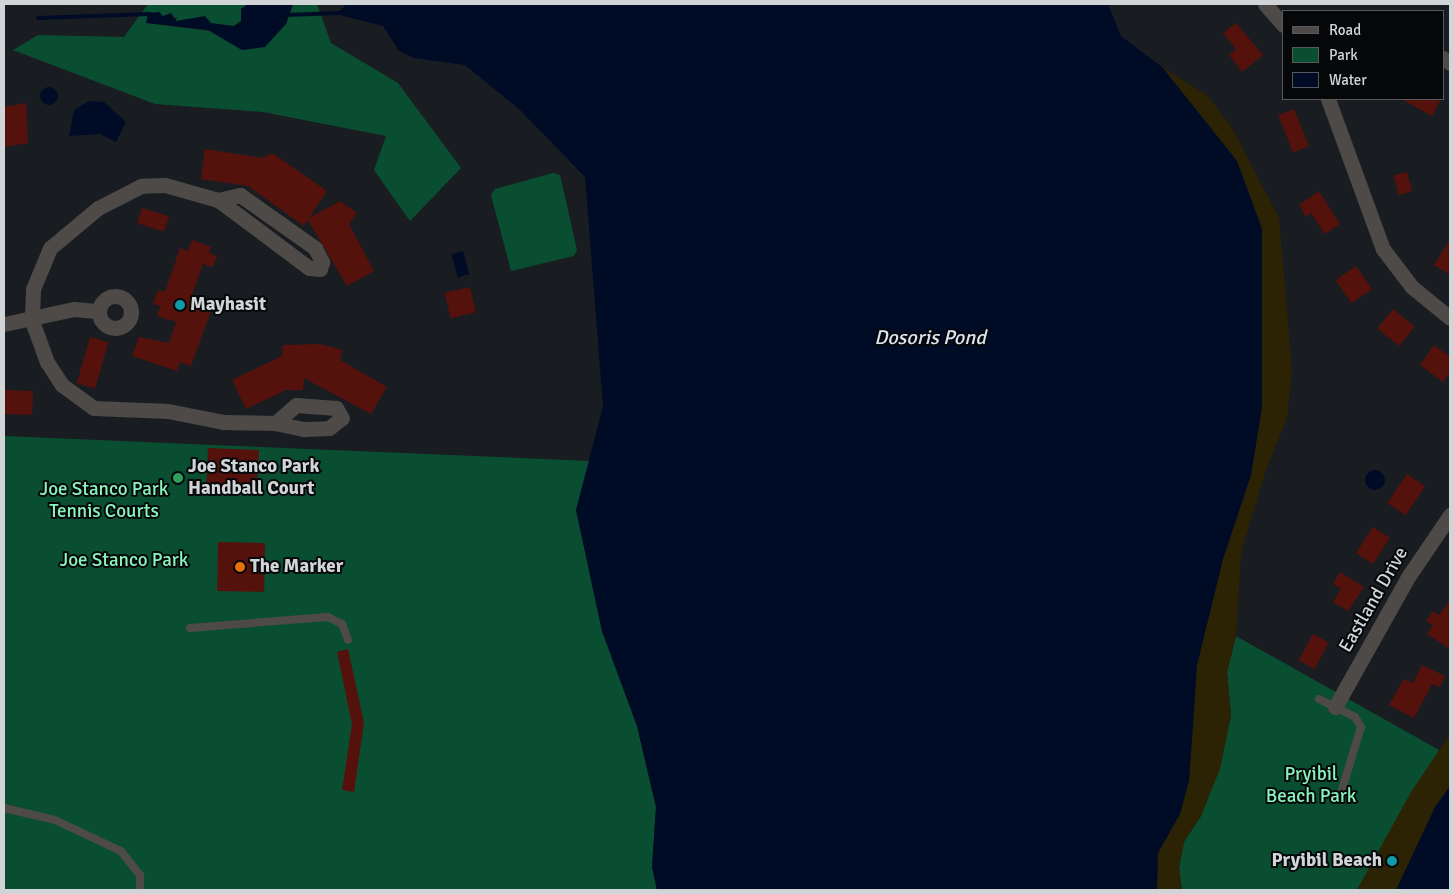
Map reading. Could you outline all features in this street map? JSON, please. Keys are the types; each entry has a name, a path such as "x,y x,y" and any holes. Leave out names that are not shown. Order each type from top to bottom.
{"street":[{"path":"1265,4 1282,25"},
{"path":"1328,100 1384,249 1412,287 1450,318"},
{"path":"218,200 240,195 315,248 322,262 320,269 309,268 218,200 165,185 141,186 98,208 59,238 43,258 32,289 32,321 41,349 62,385 94,408 168,411 246,425 275,422"},
{"path":"4,324 32,321 74,309 99,311"},
{"name":"Eastland Drive","path":"1335,707 1408,577 1450,516"}],"lane":[{"path":"190,628 328,617 342,624 348,640"},
{"path":"1319,699 1355,717 1361,727 1340,796"},
{"path":"4,808 55,820 121,851 140,874 140,890"}],"green space":[{"path":"148,4 248,4 241,9 241,21 234,26 176,21 177,17 147,23 209,31 242,50 286,24 293,4 317,4 331,43 398,83 461,168 410,221 374,170 386,136 263,112 155,104 13,50 38,35 124,37"},
{"path":"553,173 560,175 577,250 574,256 511,271 491,195 495,189"},
{"path":"4,436 590,461 576,510 602,631 637,726 656,807 652,867 657,890 4,890"},
{"name":"Pryibil Beach Park","path":"1236,636 1439,750 1357,890 1182,890 1179,868 1184,842 1201,816 1231,716 1227,672"}],"sand":[{"path":"1162,67 1208,96 1232,128 1279,218 1292,371 1287,418 1266,470 1241,552 1236,636 1227,672 1231,716 1220,769 1201,816 1184,842 1179,868 1182,890 1157,890 1158,853 1180,814 1189,781 1197,665 1223,559 1251,475 1262,407 1262,229 1237,161"},
{"name":"Pryibil Beach","path":"1450,734 1450,786 1396,890 1357,890 1411,792"}],"water":[{"path":"248,4 293,4 286,24 265,47 242,50 209,30 146,23 148,13 159,12 163,16 171,13 176,21 205,16 211,23 234,26 241,21 241,9"},
{"name":"Dosoris Pond","path":"347,4 1108,4 1121,36 1162,67 1237,161 1262,229 1262,407 1251,475 1223,559 1197,665 1189,781 1180,814 1158,853 1157,890 657,890 652,867 656,807 637,726 602,631 576,510 603,406 585,177 521,111 465,65 414,58 399,51 383,26 336,14"},
{"path":"49,87 55,90 58,96 55,102 49,105 43,102 40,96 43,90"},
{"path":"89,101 104,102 126,122 116,142 100,134 69,136 74,110"},
{"path":"463,251 469,274 458,277 451,254"},
{"path":"1375,470 1382,473 1385,480 1382,487 1375,490 1368,487 1365,480 1368,473"},
{"path":"1450,786 1450,890 1396,890 1435,807"}],"building":[{"path":"1236,23 1263,55 1242,72 1229,55 1236,49 1223,33"},
{"path":"1403,100 1440,100 1432,116"},
{"path":"26,103 28,143 4,147 4,107"},
{"path":"1294,109 1309,146 1293,152 1278,115"},
{"path":"205,149 263,158 272,153 327,191 309,218 340,201 357,213 349,224 374,271 347,286 308,220 304,226 248,186 201,179"},
{"path":"1407,172 1412,191 1399,195 1393,176"},
{"path":"1319,191 1340,224 1325,234 1311,213 1306,217 1299,205"},
{"path":"142,208 169,216 164,231 137,223"},
{"path":"1450,239 1450,275 1434,265"},
{"name":"Mayhasit","path":"192,240 211,247 209,253 217,256 213,267 203,264 190,300 212,308 191,366 180,362 177,371 132,356 139,337 169,343 176,322 157,316 160,306 153,304 158,290 165,292 180,248 188,251"},
{"path":"1356,266 1372,289 1352,303 1336,280"},
{"path":"470,287 476,312 451,318 445,293"},
{"path":"1393,309 1415,327 1399,346 1377,328"},
{"path":"90,337 108,342 95,388 77,383"},
{"path":"320,344 342,350 340,360 387,387 371,414 304,378 303,390 286,390 246,409 232,380 282,356 283,345"},
{"path":"1434,345 1450,357 1450,372 1443,382 1420,365"},
{"path":"4,390 33,391 32,415 4,414"},
{"path":"208,448 259,450 257,485 231,484 230,493 206,492"},
{"path":"1407,474 1425,486 1406,515 1387,503"},
{"path":"1373,527 1390,538 1373,564 1356,553"},
{"name":"The Marker","path":"218,542 265,543 264,592 217,591"},
{"path":"1340,572 1364,587 1348,611 1333,602 1341,589 1333,584"},
{"path":"1450,600 1450,649 1427,634 1433,625 1426,621 1433,611 1439,615"},
{"path":"1313,634 1329,643 1314,669 1298,660"},
{"path":"348,649 364,723 354,792 342,790 352,724 337,652"},
{"path":"1422,665 1445,676 1440,687 1432,684 1414,718 1389,705 1404,679 1413,683"}],"waterway":[{"path":"285,15 340,13"},
{"path":"38,18 150,14"}],"place":[{"name":"Mayhasit","path":"180,305"},
{"name":"Joe Stanco Park Handball Court","path":"178,478"},
{"name":"The Marker","path":"240,567"},
{"name":"Pryibil Beach","path":"1392,861"}],"park label":[{"name":"Joe Stanco Park Tennis Courts","path":"104,501"},
{"name":"Joe Stanco Park","path":"124,561"}]}
